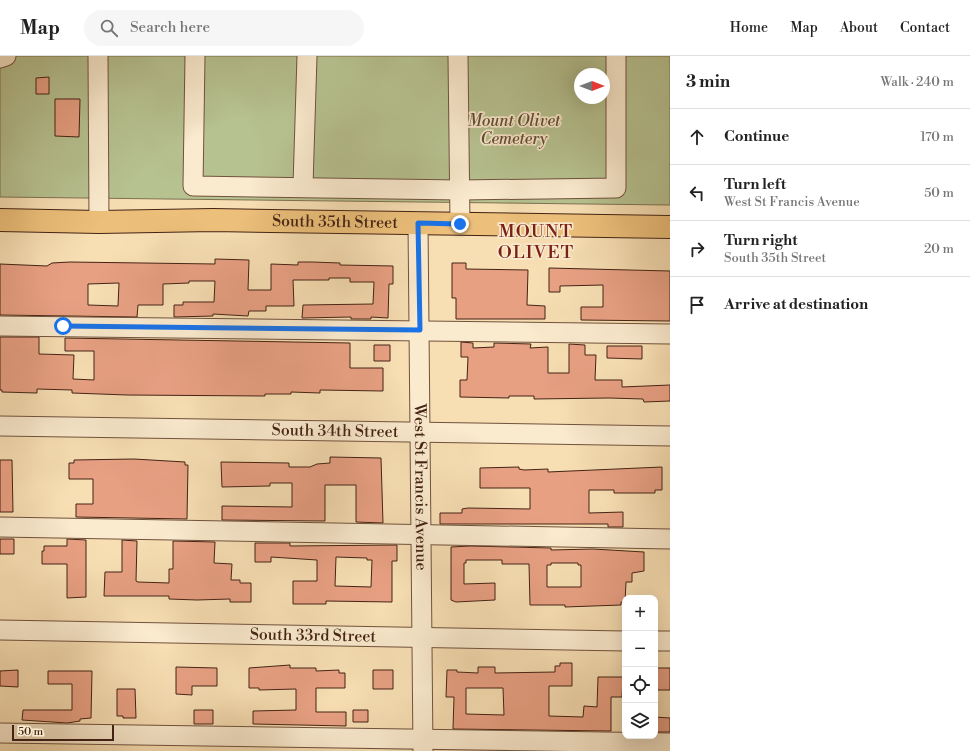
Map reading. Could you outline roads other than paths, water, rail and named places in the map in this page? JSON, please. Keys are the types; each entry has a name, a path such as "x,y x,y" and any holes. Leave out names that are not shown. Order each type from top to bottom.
{"main road":[{"name":"South 35th Street","path":"0,220 99,222 213,220 670,228"}],"street":[{"path":"0,58 6,56"},
{"path":"98,56 99,222"},
{"path":"195,56 193,186 302,186 460,190 616,188 616,56"},
{"path":"302,186 307,56"},
{"path":"458,56 460,224"},
{"name":"West St Francis Avenue","path":"418,223 423,746"},
{"path":"0,326 670,334"},
{"name":"South 34th Street","path":"0,426 670,436"},
{"path":"0,527 670,539"},
{"name":"South 33rd Street","path":"0,630 622,641"},
{"path":"658,641 670,641"},
{"path":"0,732 423,746 670,743"}],"district":[{"name":"MOUNT OLIVET","path":"536,241"}],"park label":[{"name":"Mount Olivet Cemetery","path":"514,130"}]}
